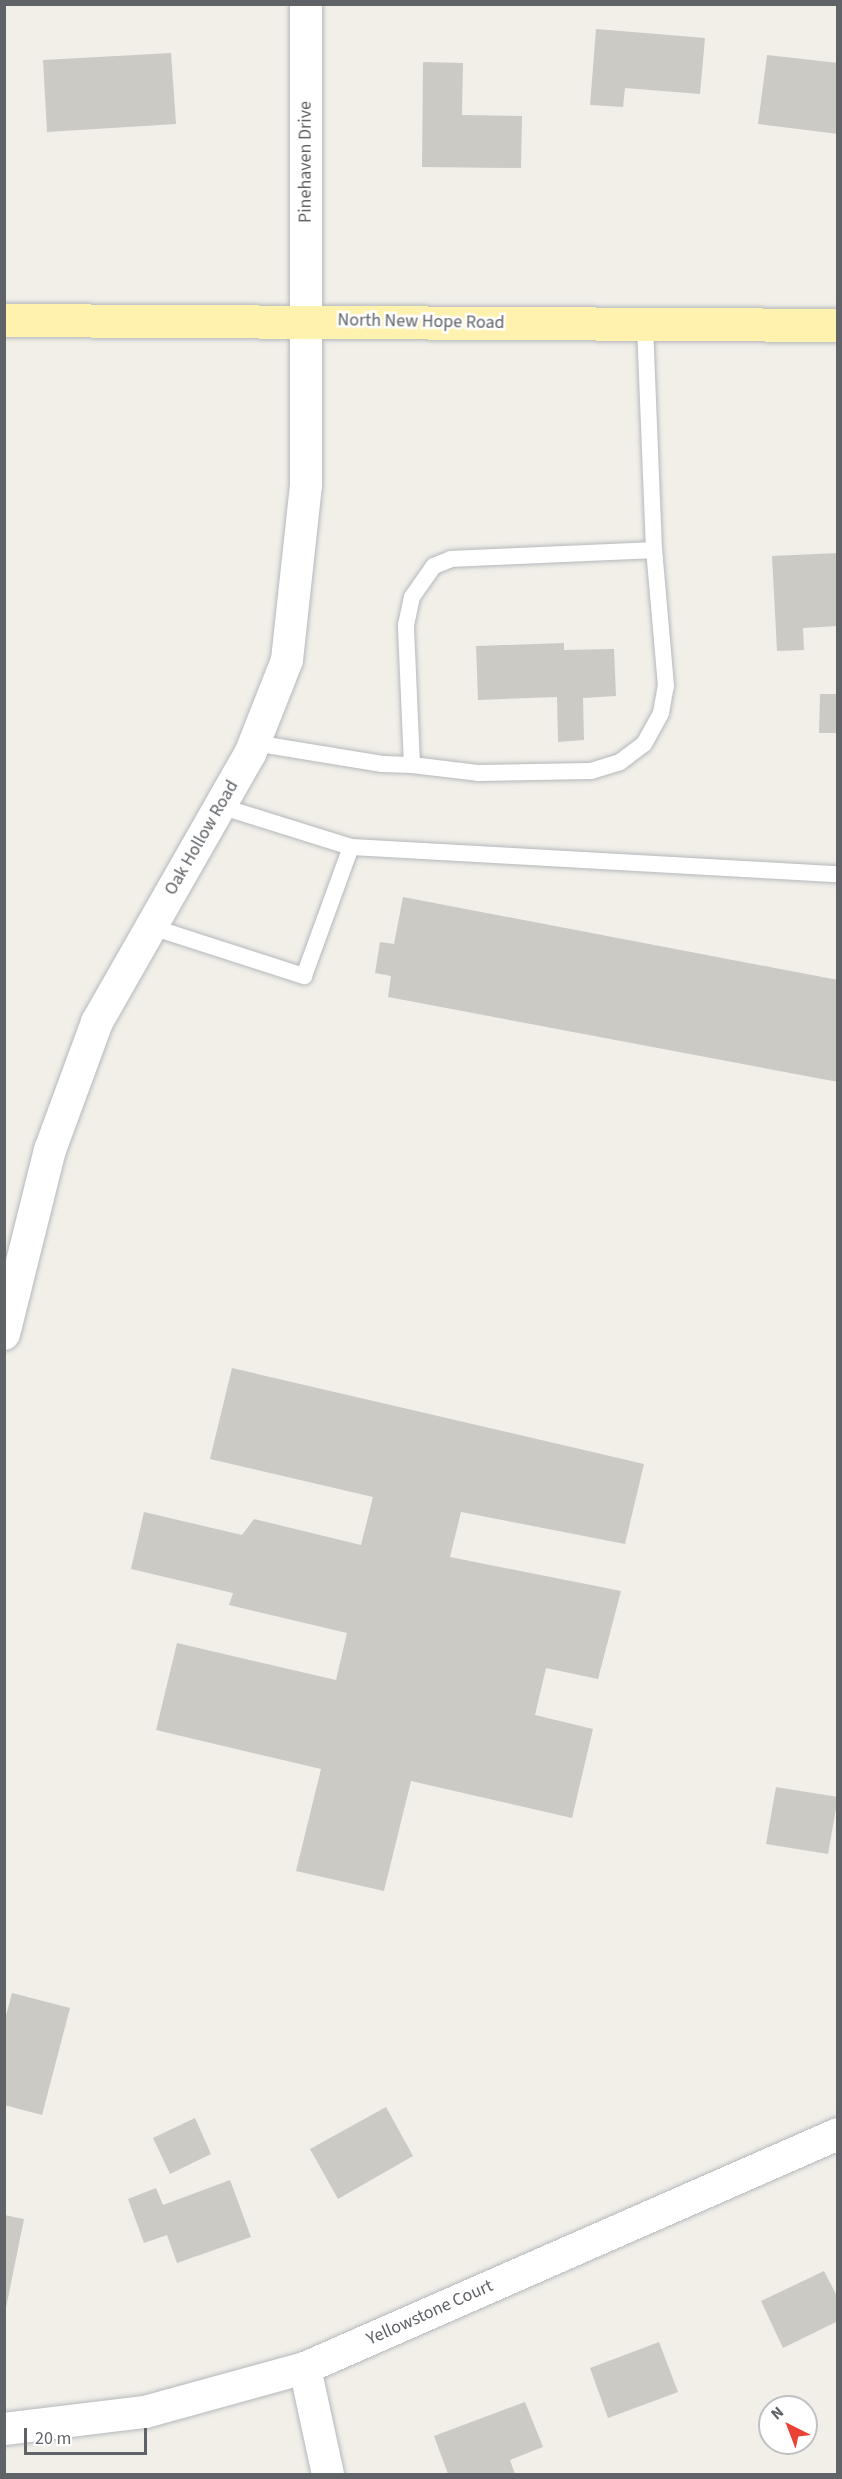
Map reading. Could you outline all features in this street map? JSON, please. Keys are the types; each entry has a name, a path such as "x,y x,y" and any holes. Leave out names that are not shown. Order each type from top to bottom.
{"main road":[{"name":"North New Hope Road","path":"4,320 306,320 645,325 837,325"}],"street":[{"name":"Pinehaven Drive","path":"306,4 306,320"},
{"name":"Oak Hollow Road","path":"4,1334 50,1150 98,1022 254,743 287,660 306,485 306,320"},
{"name":"Yellowstone Court","path":"4,2429 145,2412 305,2368 837,2134"},
{"path":"305,2368 328,2475"}],"lane":[{"path":"254,743 382,764 412,765 478,773 591,771 620,762 644,744 661,713 666,686 654,550 645,325"},
{"path":"412,765 406,625 412,597 435,566 451,559 654,550"},
{"path":"220,806 351,847 837,874"},
{"path":"152,927 304,976 351,847"}],"building":[{"path":"596,29 705,38 700,94 625,88 623,107 590,105"},
{"path":"171,53 176,124 47,132 43,60"},
{"path":"767,55 838,63 838,134 758,124"},
{"path":"423,62 463,63 462,115 522,116 521,168 422,167"},
{"path":"838,553 838,626 803,628 804,650 777,651 772,556"},
{"path":"564,643 564,650 614,649 616,696 583,698 584,740 558,742 557,697 478,700 476,646"},
{"path":"820,694 838,694 838,733 819,733"},
{"path":"403,897 838,980 838,1082 388,997 391,976 375,973 380,942 394,944"},
{"path":"232,1368 644,1464 625,1544 461,1512 450,1557 621,1591 598,1679 546,1668 535,1715 593,1729 572,1818 411,1781 384,1891 296,1871 321,1769 156,1730 177,1643 336,1680 347,1633 229,1605 233,1593 131,1569 144,1512 242,1535 254,1519 361,1545 373,1497 210,1459"},
{"path":"776,1787 838,1797 828,1854 766,1844"},
{"path":"12,1993 70,2008 42,2115 4,2105 4,2023"},
{"path":"386,2107 413,2156 338,2199 310,2149"},
{"path":"195,2118 211,2154 170,2174 153,2138"},
{"path":"230,2180 251,2237 177,2263 167,2235 144,2243 128,2199 156,2188 163,2205"},
{"path":"4,2215 24,2219 6,2308 4,2308"},
{"path":"824,2271 838,2298 838,2321 783,2348 761,2301"},
{"path":"659,2342 678,2392 608,2418 590,2368"},
{"path":"525,2402 543,2447 510,2460 515,2474 448,2474 434,2436"}]}
